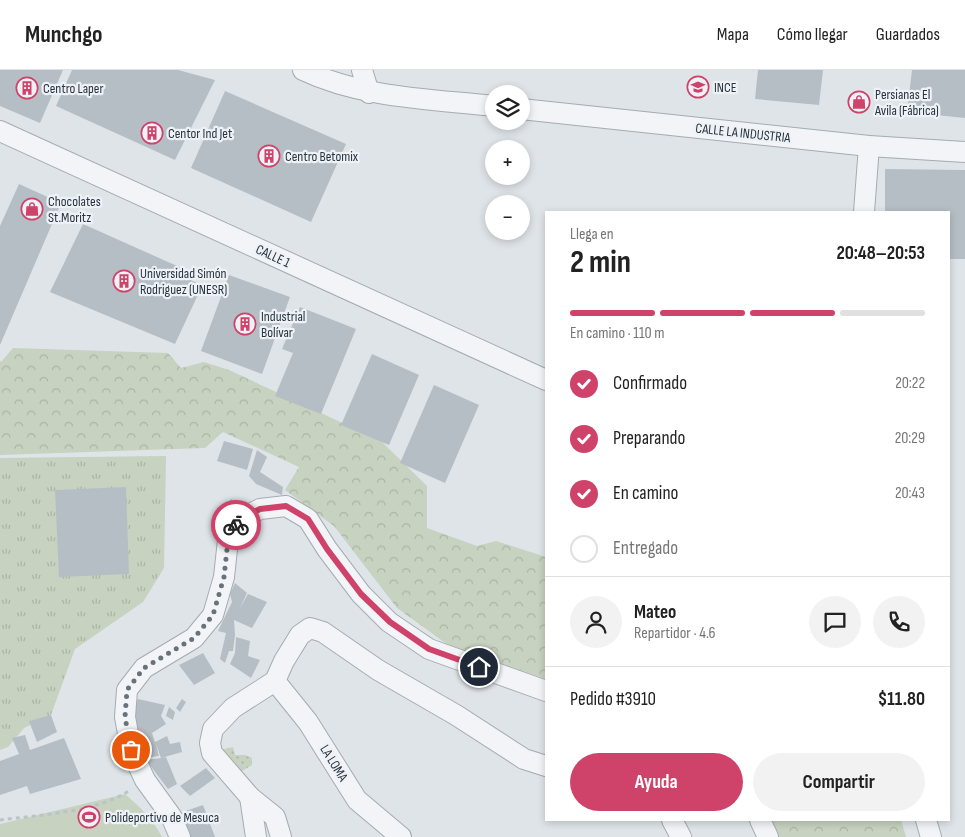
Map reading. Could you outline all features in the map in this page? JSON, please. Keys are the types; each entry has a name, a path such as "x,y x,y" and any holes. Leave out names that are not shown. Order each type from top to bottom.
{"street":[{"path":"302,70 369,93 485,105"},
{"path":"362,70 369,93"},
{"name":"CALLE LA INDUSTRIA","path":"530,110 870,146 965,152"},
{"name":"CALLE 1","path":"0,131 545,380"},
{"path":"864,211 870,146"},
{"path":"180,837 171,816 145,780 131,750 125,717 127,690 144,668 194,638 213,615 224,577 228,540 240,519 260,509 286,506 308,519 327,549 361,594 390,622 429,649 545,691"},
{"path":"281,837 275,817 250,797 212,753 210,743 213,728 233,708 276,681 284,661 300,635 310,628 323,632 378,670 524,759 545,766"},
{"name":"LA LOMA","path":"276,681 308,722 357,800 401,837"},
{"path":"250,797 256,837"},
{"path":"673,821 681,837"},
{"path":"760,821 768,837"},
{"path":"926,821 931,837"}],"path":[{"path":"0,820 80,809 100,804 125,794 145,780"}],"green space":[{"path":"13,348 168,353 181,368 204,362 229,370 381,441 427,486 427,528 477,546 496,541 545,557 545,679 448,645 397,608 334,526 285,490 299,467 223,432 205,448 0,455 0,360 1,362"},
{"path":"166,456 164,568 143,602 75,649 51,715 24,728 8,747 0,750 0,458"},
{"path":"233,747 235,755 245,755 252,758 252,765 237,774 221,750"},
{"name":"Polideportivo de Mesuca","path":"125,794 146,814 162,837 0,837 0,824"},
{"path":"768,821 901,821 906,837 776,837"}],"building":[{"name":"Centro Laper","path":"0,70 63,70 40,123 0,106"},
{"name":"Centor Ind Jet","path":"72,70 178,70 215,80 175,160 56,106"},
{"path":"758,70 823,70 819,105 755,99"},
{"path":"912,70 965,70 965,118 907,112"},
{"name":"Centro Betomix","path":"225,91 346,144 311,222 191,168"},
{"path":"885,169 965,170 965,259 950,259 950,211 885,211"},
{"path":"19,184 61,203 0,345 0,226"},
{"name":"Universidad Simón Rodriguez (UNESR)","path":"83,224 186,270 184,276 202,286 175,344 50,292"},
{"name":"Industrial Bolívar","path":"229,275 290,297 262,374 201,351"},
{"path":"300,307 356,329 321,414 275,396 293,353 282,349"},
{"path":"372,354 419,375 389,445 341,425"},
{"path":"434,385 479,405 445,483 400,463"},
{"path":"224,441 253,449 247,470 217,461"},
{"path":"257,450 267,457 260,472 283,487 282,495 256,484 249,476"},
{"path":"126,487 129,574 59,577 55,490"},
{"path":"231,499 248,510 228,542 211,531"},
{"path":"235,583 247,593 240,608 248,594 267,602 252,628 234,620 233,651 229,651 225,663 220,659 226,633 218,631 232,602 230,594"},
{"path":"236,637 250,641 248,656 260,660 251,678 230,664 235,653"},
{"path":"203,653 215,673 194,685 179,665"},
{"path":"138,699 165,705 161,716 166,724 152,733 155,742 167,736 170,744 180,742 182,752 161,758 156,744 159,756 144,758 132,718 133,705"},
{"path":"182,699 186,702 180,712 176,708"},
{"path":"169,707 175,712 173,720 166,716"},
{"path":"51,715 57,732 37,742 29,721"},
{"path":"25,735 30,750 64,738 81,779 30,794 27,786 0,795 0,761 19,754 12,738"},
{"path":"166,757 177,784 168,789 146,760"},
{"path":"206,768 215,778 190,796 180,786"},
{"path":"203,805 215,837 189,837 180,813"}],"way so far":[{"path":"131,750 125,717 127,690 144,668 194,638 213,615 224,577 228,540 236,525"}],"place":[{"name":"INCE","path":"698,87"},
{"name":"Centro Laper","path":"27,88"},
{"name":"Persianas El Avila (Fábrica)","path":"859,102"},
{"name":"Centor Ind Jet","path":"152,133"},
{"name":"Centro Betomix","path":"269,156"},
{"name":"Chocolates St.Moritz","path":"32,209"},
{"name":"Universidad Simón Rodriguez (UNESR)","path":"124,281"},
{"name":"Industrial Bolívar","path":"245,324"},
{"name":"Polideportivo de Mesuca","path":"89,817"}],"route":[{"path":"236,525 240,519 260,509 286,506 308,519 327,549 361,594 390,622 429,649 479,667"}]}
